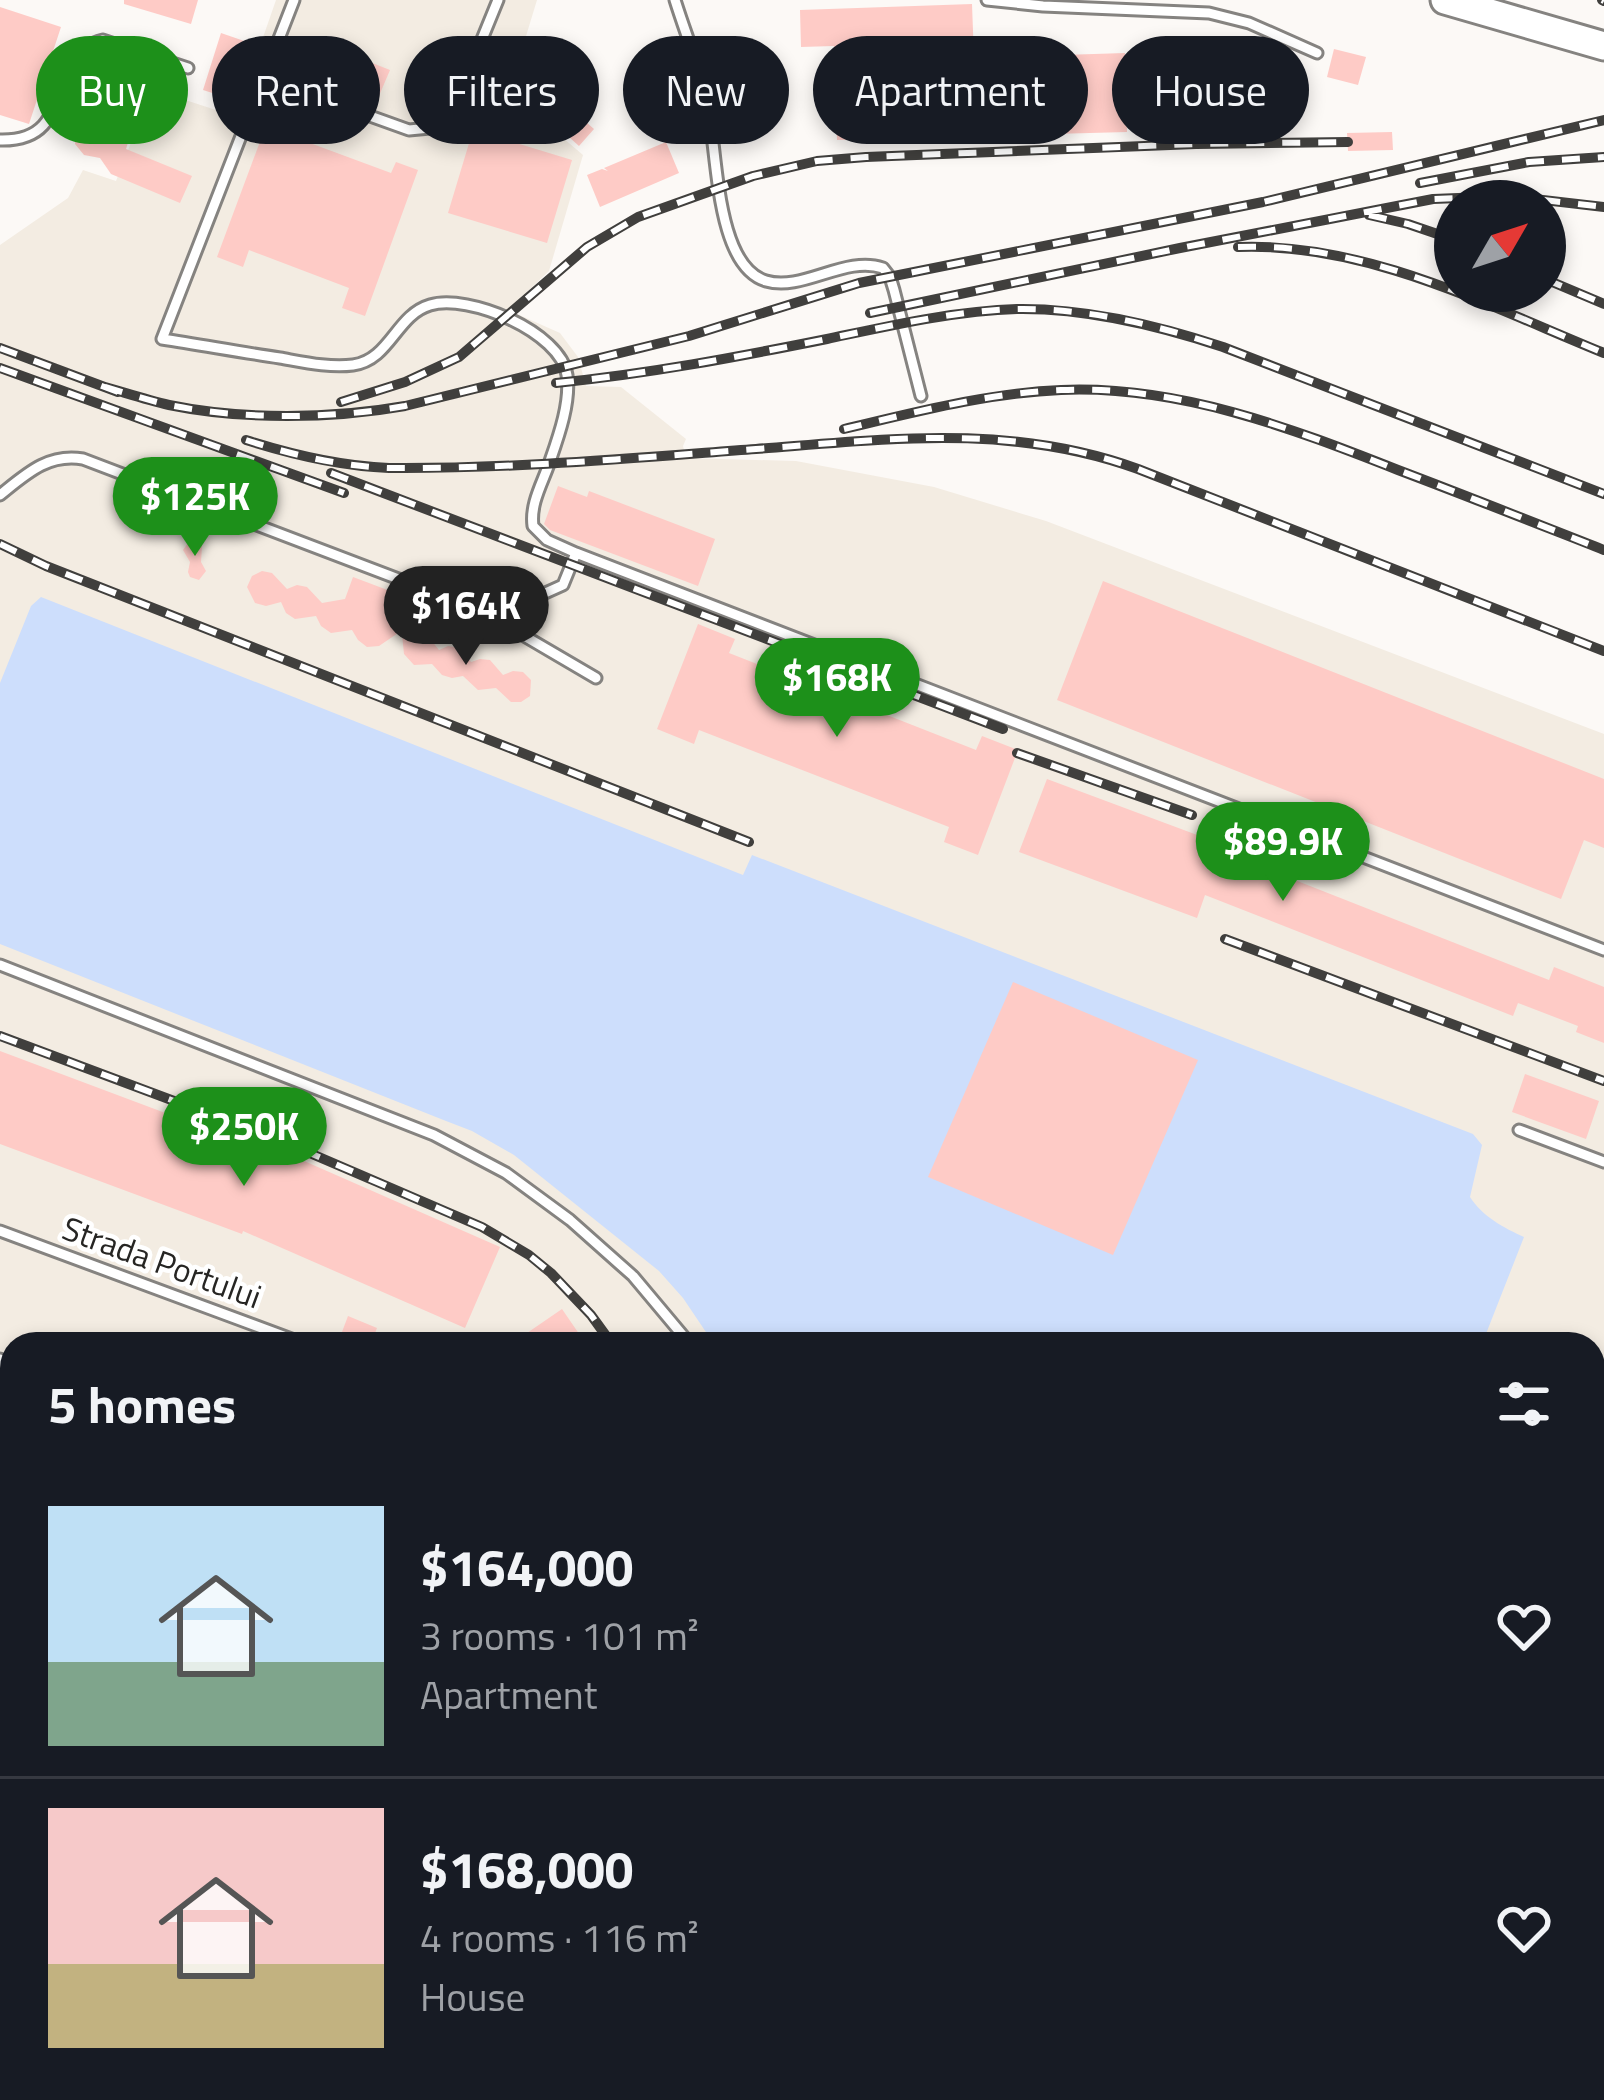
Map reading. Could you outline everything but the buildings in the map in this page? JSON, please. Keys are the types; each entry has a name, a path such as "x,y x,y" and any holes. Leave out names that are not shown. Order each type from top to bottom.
{"main road":[{"path":"1444,0 1604,46"}],"lane":[{"path":"294,0 162,339 348,365 371,359 410,316 432,304 456,302 514,322 544,341 566,368 566,401 532,518 540,536 1604,950"},
{"path":"380,120 409,130 430,128 444,118 458,98 498,0"},
{"path":"675,0 707,99 725,214 737,257 755,277 779,284 863,264 883,268 894,290 921,396"},
{"path":"987,0 1209,13 1249,23 1317,53"},
{"path":"0,140 36,134"},
{"path":"0,495 41,464 69,456 83,459 480,610 596,677"},
{"path":"480,610 563,585 576,553"},
{"path":"0,965 434,1135 506,1173 570,1220 633,1276 680,1332"},
{"path":"1520,1130 1604,1162"},
{"name":"Strada Portului","path":"0,1232 272,1332"}],"shaded area":[{"path":"276,0 537,0 526,36 404,36 404,144 570,144 583,155 549,271 508,310 560,333 578,357 586,386 621,387 686,439 686,458 796,461 934,487 1046,521 1604,734 1604,1332 0,1332 0,245 68,198 83,170 116,181 130,144 188,144 188,101 212,109 212,144 380,144 380,36 263,36"}],"water":[{"path":"41,597 743,875 752,855 1473,1134 1482,1145 1470,1197 1487,1216 1524,1237 1487,1332 706,1332 659,1271 514,1155 472,1131 0,944 0,683 31,606"}],"railway":[{"path":"105,387 169,405 257,415 317,415 405,406 689,336 859,283 1263,202 1604,120"},
{"path":"341,402 405,382 459,357 587,247 638,217 753,176 817,161 866,157 1348,142"},
{"path":"1420,183 1529,162 1604,157"},
{"path":"870,313 1433,199 1509,196 1604,207"},
{"path":"1369,215 1434,233"},
{"path":"1238,247 1286,248 1379,266 1471,297 1604,353"},
{"path":"1566,288 1604,304"},
{"path":"556,383 692,364 945,316 1017,309 1069,311 1147,325 1223,347 1604,494"},
{"path":"0,348 118,392"},
{"path":"0,368 344,493"},
{"path":"844,429 1006,395 1061,390 1148,394 1275,425 1604,550"},
{"path":"246,440 316,459 389,468 572,462 901,439 1043,445 1138,469 1604,651"},
{"path":"331,473 1003,729"},
{"path":"0,544 749,842"},
{"path":"1017,753 1192,815"},
{"path":"1225,939 1604,1081"},
{"path":"0,1036 284,1142 482,1227 551,1273 603,1332"}]}
